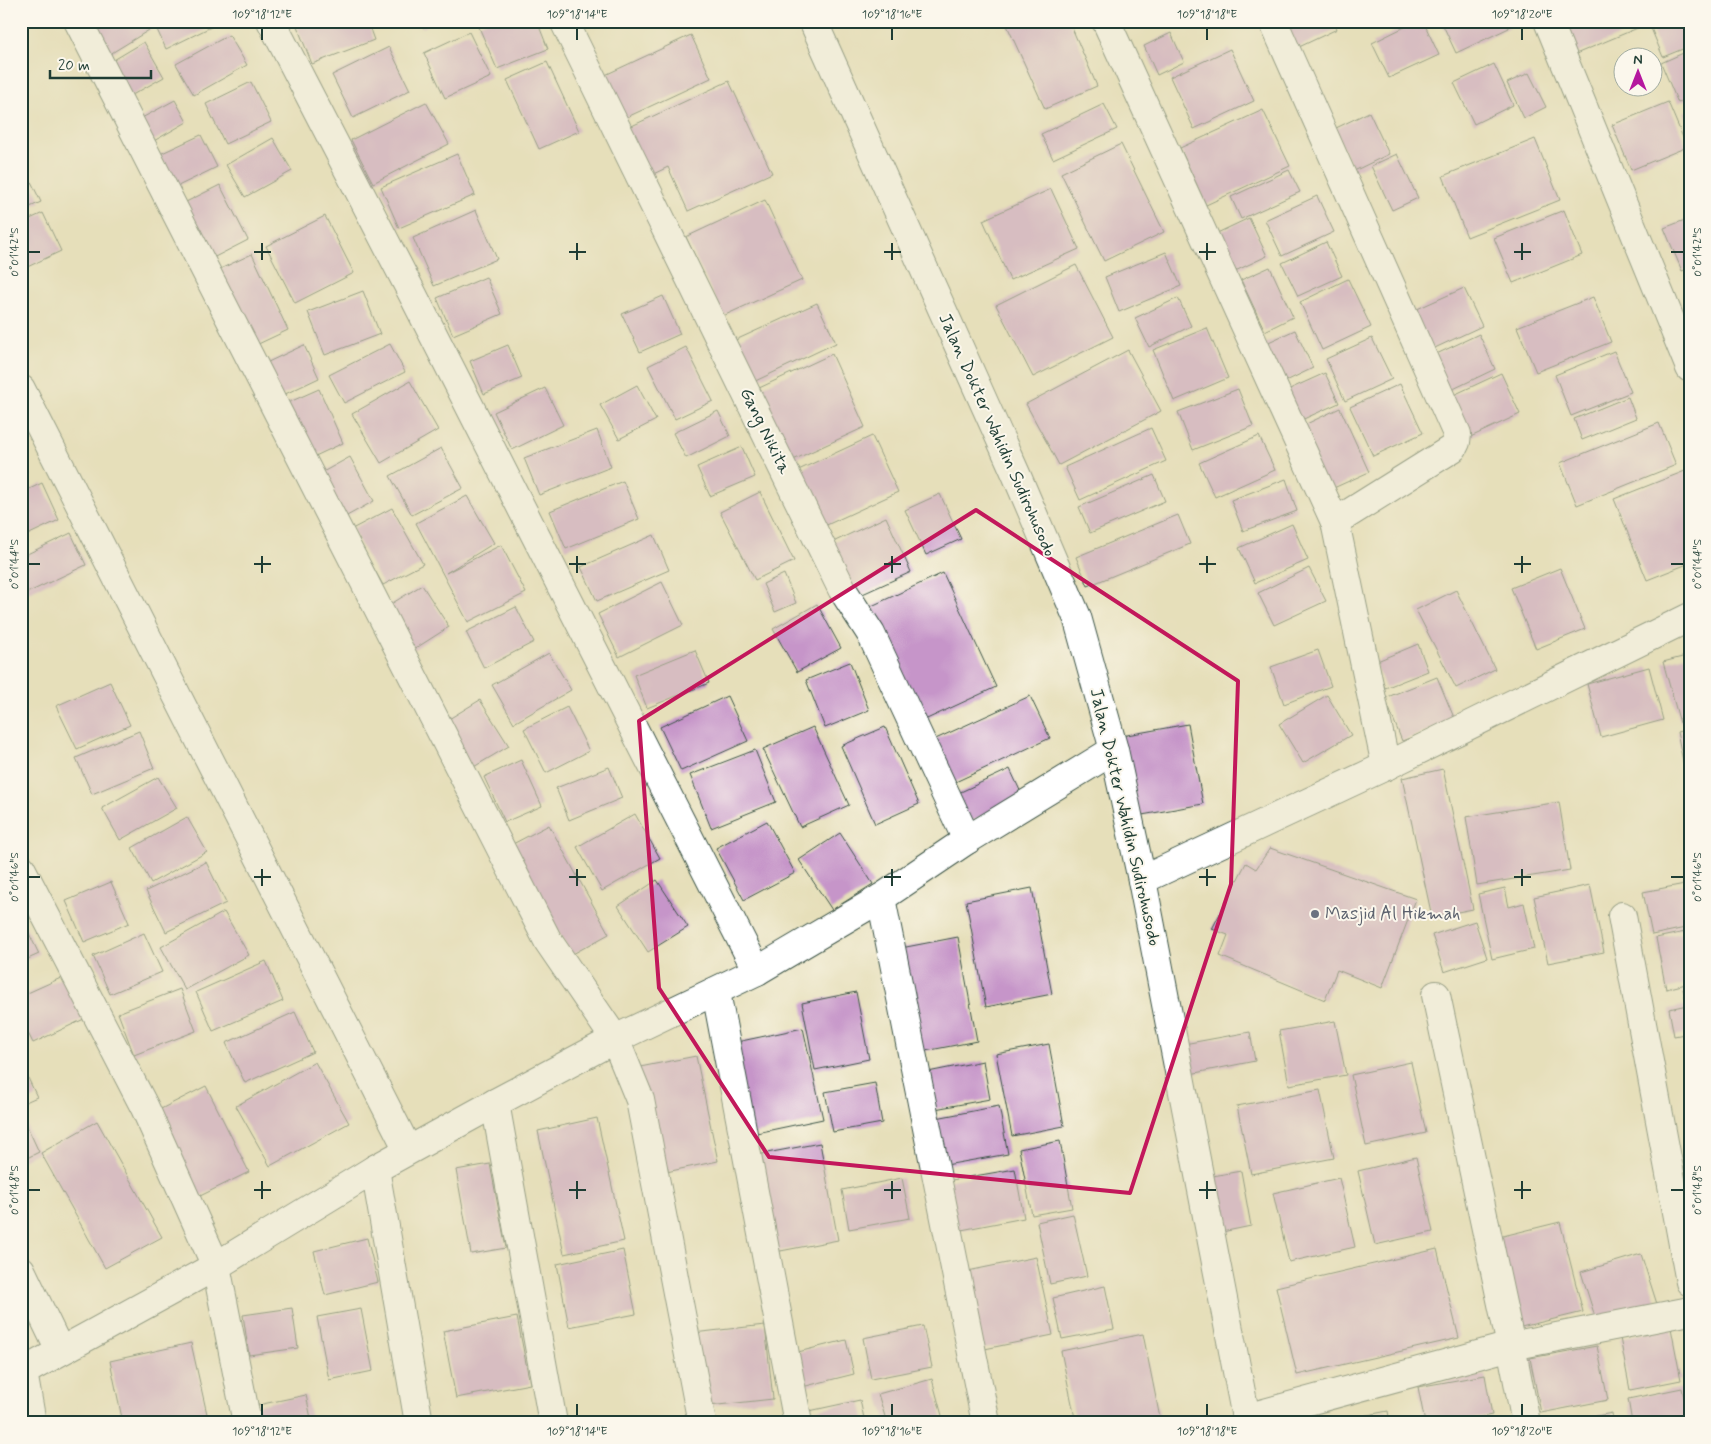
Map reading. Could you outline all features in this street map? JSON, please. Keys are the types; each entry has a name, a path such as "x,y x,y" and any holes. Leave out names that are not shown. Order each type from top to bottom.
{"street":[{"path":"78,21 548,941 615,1039 640,1100 702,1423"},
{"path":"271,21 412,293 757,971"},
{"name":"Gang Nikita","path":"564,21 842,589 870,634 967,840"},
{"name":"Jalan Dokter Wahidin Sudirohusodo","path":"813,21 1012,465 1077,617 1114,750 1142,880 1247,1420"},
{"path":"1106,21 1335,522 1386,766"},
{"path":"1273,21 1457,434 1453,448 1335,522"},
{"path":"1548,21 1690,368"},
{"path":"21,389 408,1150"},
{"path":"1142,880 1386,766 1690,617"},
{"path":"32,1423 22,1372 216,1266 408,1150 615,1039 757,971 881,898 967,840 1114,750"},
{"path":"21,868 145,1108 216,1266 247,1423"},
{"path":"881,898 986,1423"},
{"path":"1622,916 1690,1282"},
{"path":"716,992 798,1423"},
{"path":"1436,995 1526,1423"},
{"path":"495,1103 553,1423"},
{"path":"375,1169 419,1423"},
{"path":"21,1270 60,1351"},
{"path":"1247,1420 1511,1346 1690,1310"}],"highlighted area":[{"path":"976,510 1238,681 1231,884 1130,1193 769,1157 659,988 639,721"}],"building":[{"path":"91,21 150,21 154,27 110,54"},
{"path":"153,21 215,21 217,24 166,49"},
{"path":"310,21 367,21 374,40 312,64 297,26"},
{"path":"419,21 434,21 423,28"},
{"path":"487,21 537,21 548,49 497,69 478,25"},
{"path":"1005,21 1069,21 1097,86 1045,109"},
{"path":"1284,21 1333,21 1337,29 1297,48"},
{"path":"1417,21 1423,21 1439,55 1389,78 1372,43"},
{"path":"1441,21 1506,21 1509,28 1456,53"},
{"path":"1556,21 1637,21 1640,27 1571,56"},
{"path":"1648,21 1690,21 1690,46 1664,57 1664,48 1659,48"},
{"path":"469,32 491,77 445,98 424,53"},
{"path":"1171,33 1184,62 1157,75 1144,46"},
{"path":"229,35 247,65 194,95 176,64"},
{"path":"691,35 711,78 623,119 603,76"},
{"path":"144,42 164,77 127,98 107,64"},
{"path":"389,47 410,90 353,118 332,75"},
{"path":"1230,49 1254,101 1194,129 1170,77"},
{"path":"1690,50 1690,98 1678,103 1664,70 1664,62"},
{"path":"547,62 579,131 539,149 507,80"},
{"path":"1494,64 1513,105 1474,124 1454,83"},
{"path":"1529,73 1546,107 1524,118 1507,83"},
{"path":"729,81 772,173 688,211 668,167 645,178 623,130"},
{"path":"251,82 271,122 225,144 206,104"},
{"path":"175,100 187,122 152,142 140,119"},
{"path":"426,102 449,144 373,183 351,140"},
{"path":"1668,102 1687,147 1631,170 1612,125"},
{"path":"1104,104 1117,129 1053,159 1041,134"},
{"path":"1263,110 1290,166 1206,205 1180,148"},
{"path":"1690,110 1690,126 1684,112"},
{"path":"1369,112 1389,154 1354,171 1334,129"},
{"path":"201,135 217,167 174,188 158,155"},
{"path":"273,138 292,171 245,197 226,165"},
{"path":"1535,139 1560,200 1467,237 1443,176"},
{"path":"1121,144 1164,232 1104,261 1061,173"},
{"path":"457,154 475,195 399,228 381,187"},
{"path":"1397,154 1418,198 1392,210 1371,166"},
{"path":"21,161 41,202 21,211"},
{"path":"1289,170 1300,192 1241,219 1231,197"},
{"path":"220,185 248,240 207,261 178,206"},
{"path":"1051,189 1079,249 1010,280 983,220"},
{"path":"1317,196 1334,232 1282,256 1265,220"},
{"path":"765,200 802,280 723,316 686,237"},
{"path":"476,210 497,259 434,286 413,238"},
{"path":"1564,210 1582,255 1513,283 1494,238"},
{"path":"43,213 61,251 21,270 21,223"},
{"path":"325,216 354,273 295,303 266,246"},
{"path":"1249,218 1267,256 1231,273 1213,235"},
{"path":"1690,218 1690,268 1682,271 1664,228"},
{"path":"1326,242 1342,276 1298,296 1282,263"},
{"path":"1166,252 1181,286 1119,312 1105,277"},
{"path":"252,254 288,330 254,346 218,270"},
{"path":"1076,265 1113,337 1033,377 996,305"},
{"path":"1270,267 1293,317 1265,331 1241,280"},
{"path":"486,277 502,314 453,335 437,298"},
{"path":"1348,279 1371,327 1322,350 1300,302"},
{"path":"1464,288 1482,326 1424,353 1406,314"},
{"path":"363,291 380,334 325,355 308,312"},
{"path":"663,296 680,334 640,352 622,314"},
{"path":"1593,297 1611,342 1536,372 1517,327"},
{"path":"1178,298 1191,326 1149,347 1135,318"},
{"path":"817,303 836,343 749,384 729,343"},
{"path":"1207,328 1228,378 1174,401 1153,350"},
{"path":"1295,330 1313,368 1280,384 1262,345"},
{"path":"1479,334 1495,369 1445,393 1428,358"},
{"path":"1372,338 1392,379 1345,401 1326,359"},
{"path":"390,344 405,372 344,403 329,375"},
{"path":"304,345 319,378 281,396 266,363"},
{"path":"508,345 522,378 484,394 470,361"},
{"path":"686,347 713,401 675,419 648,366"},
{"path":"1128,350 1161,411 1059,465 1026,404"},
{"path":"1614,351 1631,392 1571,416 1555,375"},
{"path":"832,354 865,427 791,461 757,389"},
{"path":"1325,373 1339,403 1297,422 1283,392"},
{"path":"1501,373 1520,414 1464,440 1445,399"},
{"path":"410,381 438,430 381,463 352,414"},
{"path":"1400,384 1423,433 1373,456 1350,407"},
{"path":"637,385 656,420 619,439 600,405"},
{"path":"545,388 563,425 512,450 494,412"},
{"path":"319,389 343,443 309,459 285,404"},
{"path":"1238,389 1253,426 1193,450 1178,412"},
{"path":"1628,397 1636,418 1582,440 1574,419"},
{"path":"1340,408 1369,472 1327,491 1298,428"},
{"path":"718,411 730,436 686,458 673,433"},
{"path":"1659,423 1676,465 1577,505 1560,463"},
{"path":"1151,428 1166,461 1080,500 1065,467"},
{"path":"597,430 611,467 539,495 524,458"},
{"path":"872,436 898,492 818,529 792,473"},
{"path":"1259,436 1275,470 1215,497 1199,463"},
{"path":"742,447 755,477 710,496 697,467"},
{"path":"441,448 463,488 412,515 390,476"},
{"path":"350,457 374,501 345,517 321,473"},
{"path":"21,458 27,472 21,474"},
{"path":"1685,471 1690,484 1690,563 1647,580 1614,499"},
{"path":"1154,475 1165,501 1090,533 1079,507"},
{"path":"1286,479 1297,511 1243,531 1231,500"},
{"path":"623,481 639,519 566,549 550,511"},
{"path":"42,483 59,520 21,538 21,493"},
{"path":"760,492 794,561 755,580 720,512"},
{"path":"940,494 961,539 926,555 905,510"},
{"path":"467,496 494,543 446,573 501,545 526,593 468,622 416,523"},
{"path":"392,508 423,564 383,585 352,529"},
{"path":"1178,515 1190,544 1088,586 1076,557"},
{"path":"886,517 911,572 856,597 831,543"},
{"path":"1292,524 1308,560 1255,583 1239,548"},
{"path":"71,533 86,565 27,593 21,581 21,557"},
{"path":"654,535 669,570 597,601 581,567"},
{"path":"1309,568 1326,601 1274,625 1258,593"},
{"path":"1560,568 1585,629 1536,649 1511,588"},
{"path":"943,573 996,687 916,724 863,610"},
{"path":"784,574 796,603 775,612 763,584"},
{"path":"662,582 683,625 619,657 598,614"},
{"path":"422,585 449,627 413,650 386,607"},
{"path":"1456,590 1495,669 1456,688 1416,610"},
{"path":"817,604 841,648 797,672 773,629"},
{"path":"516,607 534,642 484,668 466,632"},
{"path":"1418,644 1428,671 1385,688 1375,662"},
{"path":"695,650 709,683 647,708 634,675"},
{"path":"1318,650 1331,686 1284,704 1271,667"},
{"path":"549,653 571,690 514,723 492,685"},
{"path":"1690,655 1690,721 1680,723 1663,662"},
{"path":"850,662 869,710 825,728 806,680"},
{"path":"1649,667 1663,720 1601,737 1587,684"},
{"path":"1437,677 1455,720 1402,741 1385,698"},
{"path":"110,682 130,725 77,749 56,706"},
{"path":"1327,695 1351,735 1303,763 1279,724"},
{"path":"727,696 748,741 681,771 660,727"},
{"path":"1030,696 1050,738 949,785 929,742"},
{"path":"480,700 509,746 472,768 444,722"},
{"path":"567,707 589,751 546,773 524,729"},
{"path":"1188,724 1203,804 1131,817 1116,737"},
{"path":"813,727 849,805 800,827 763,749"},
{"path":"885,727 919,804 875,824 841,746"},
{"path":"1690,729 1690,791 1689,791 1677,732"},
{"path":"139,731 154,768 92,794 76,758"},
{"path":"755,750 776,802 711,828 690,775"},
{"path":"521,760 542,806 505,822 484,777"},
{"path":"609,767 622,798 569,820 556,788"},
{"path":"1010,769 1023,797 963,825 950,797"},
{"path":"1443,769 1473,909 1432,917 1402,778"},
{"path":"158,777 177,808 120,840 102,808"},
{"path":"1559,802 1570,870 1477,885 1466,817"},
{"path":"635,814 660,858 602,891 577,847"},
{"path":"187,817 207,852 151,883 132,848"},
{"path":"767,821 795,873 744,900 716,848"},
{"path":"549,825 609,934 571,955 511,845"},
{"path":"840,833 873,884 832,910 799,860"},
{"name":"Masjid Al Hikmah","path":"1270,848 1416,899 1382,988 1337,970 1325,1000 1220,956 1228,935 1212,929 1246,863 1256,869"},
{"path":"206,862 226,903 166,932 146,891"},
{"path":"657,880 688,927 648,952 618,906"},
{"path":"111,882 129,923 84,942 66,901"},
{"path":"1690,883 1690,927 1652,935 1643,892"},
{"path":"1590,885 1604,952 1548,963 1534,897"},
{"path":"1032,888 1052,994 986,1007 966,901"},
{"path":"1505,888 1509,907 1524,903 1534,949 1492,959 1478,894"},
{"path":"224,912 249,955 185,990 161,947"},
{"path":"21,917 39,954 21,962"},
{"path":"1475,921 1487,958 1444,972 1432,935"},
{"path":"1690,931 1690,983 1666,989 1656,938"},
{"path":"144,933 162,972 110,994 93,956"},
{"path":"958,937 977,1041 920,1052 901,948"},
{"path":"266,961 283,1001 213,1031 196,992"},
{"path":"63,977 84,1019 33,1043 21,1019 21,996"},
{"path":"1690,987 1690,1033 1674,1036 1669,1009 1687,1005 1683,989"},
{"path":"180,989 196,1031 134,1055 118,1013"},
{"path":"856,992 869,1059 815,1070 802,1003"},
{"path":"295,1012 313,1052 245,1083 226,1043"},
{"path":"1335,1021 1346,1075 1289,1085 1279,1031"},
{"path":"803,1028 823,1119 752,1134 732,1043"},
{"path":"1250,1032 1255,1061 1190,1074 1184,1044"},
{"path":"1690,1039 1690,1069 1689,1069 1684,1040"},
{"path":"1049,1044 1064,1126 1012,1136 996,1054"},
{"path":"696,1056 718,1161 657,1174 635,1068"},
{"path":"983,1061 990,1099 924,1111 918,1074"},
{"path":"315,1062 349,1123 270,1166 236,1106"},
{"path":"1411,1062 1426,1133 1366,1146 1351,1075"},
{"path":"21,1063 37,1097 21,1104"},
{"path":"875,1083 882,1123 833,1132 825,1092"},
{"path":"206,1086 249,1172 198,1197 155,1112"},
{"path":"1320,1090 1334,1158 1251,1174 1237,1106"},
{"path":"999,1106 1008,1154 940,1166 931,1119"},
{"path":"21,1113 39,1152 21,1161"},
{"path":"597,1118 624,1241 564,1254 538,1131"},
{"path":"97,1121 162,1237 105,1268 41,1153"},
{"path":"1060,1141 1072,1208 1032,1215 1019,1149"},
{"path":"820,1143 838,1240 770,1253 751,1156"},
{"path":"1416,1157 1433,1232 1375,1245 1358,1171"},
{"path":"490,1164 506,1248 471,1254 456,1170"},
{"path":"1015,1169 1024,1218 956,1231 946,1181"},
{"path":"1241,1171 1251,1226 1217,1233 1207,1177"},
{"path":"902,1178 910,1218 849,1229 842,1190"},
{"path":"1339,1178 1355,1247 1289,1262 1273,1193"},
{"path":"1073,1214 1087,1276 1050,1284 1037,1222"},
{"path":"1560,1222 1583,1312 1517,1328 1495,1238"},
{"path":"367,1238 378,1282 325,1295 314,1251"},
{"path":"1437,1249 1459,1338 1297,1375 1276,1287"},
{"path":"623,1250 636,1314 569,1327 557,1264"},
{"path":"1641,1254 1657,1304 1597,1323 1581,1272"},
{"path":"1036,1257 1053,1335 975,1351 958,1273"},
{"path":"1105,1286 1114,1329 1062,1339 1053,1298"},
{"path":"292,1308 298,1348 249,1355 243,1315"},
{"path":"361,1309 373,1371 329,1380 317,1317"},
{"path":"517,1317 530,1384 456,1398 443,1331"},
{"path":"765,1325 773,1399 700,1407 693,1333"},
{"path":"923,1326 932,1367 871,1379 863,1338"},
{"path":"1671,1328 1681,1380 1630,1390 1620,1338"},
{"path":"1143,1334 1161,1423 1076,1423 1061,1351"},
{"path":"846,1340 854,1374 802,1387 794,1353"},
{"path":"191,1343 209,1423 123,1423 110,1361"},
{"path":"1597,1346 1608,1400 1541,1413 1530,1358"},
{"path":"1485,1375 1492,1415 1452,1423 1425,1423 1418,1387"},
{"path":"932,1379 944,1423 887,1423 878,1394"},
{"path":"1682,1388 1689,1423 1632,1423 1628,1399"},
{"path":"306,1395 312,1423 256,1423 253,1406"},
{"path":"860,1400 865,1423 802,1423 800,1413"},
{"path":"1388,1411 1390,1423 1331,1423 1331,1422"},
{"path":"1612,1413 1613,1423 1566,1423 1566,1422"}],"place":[{"name":"Masjid Al Hikmah","path":"1315,914"}]}
